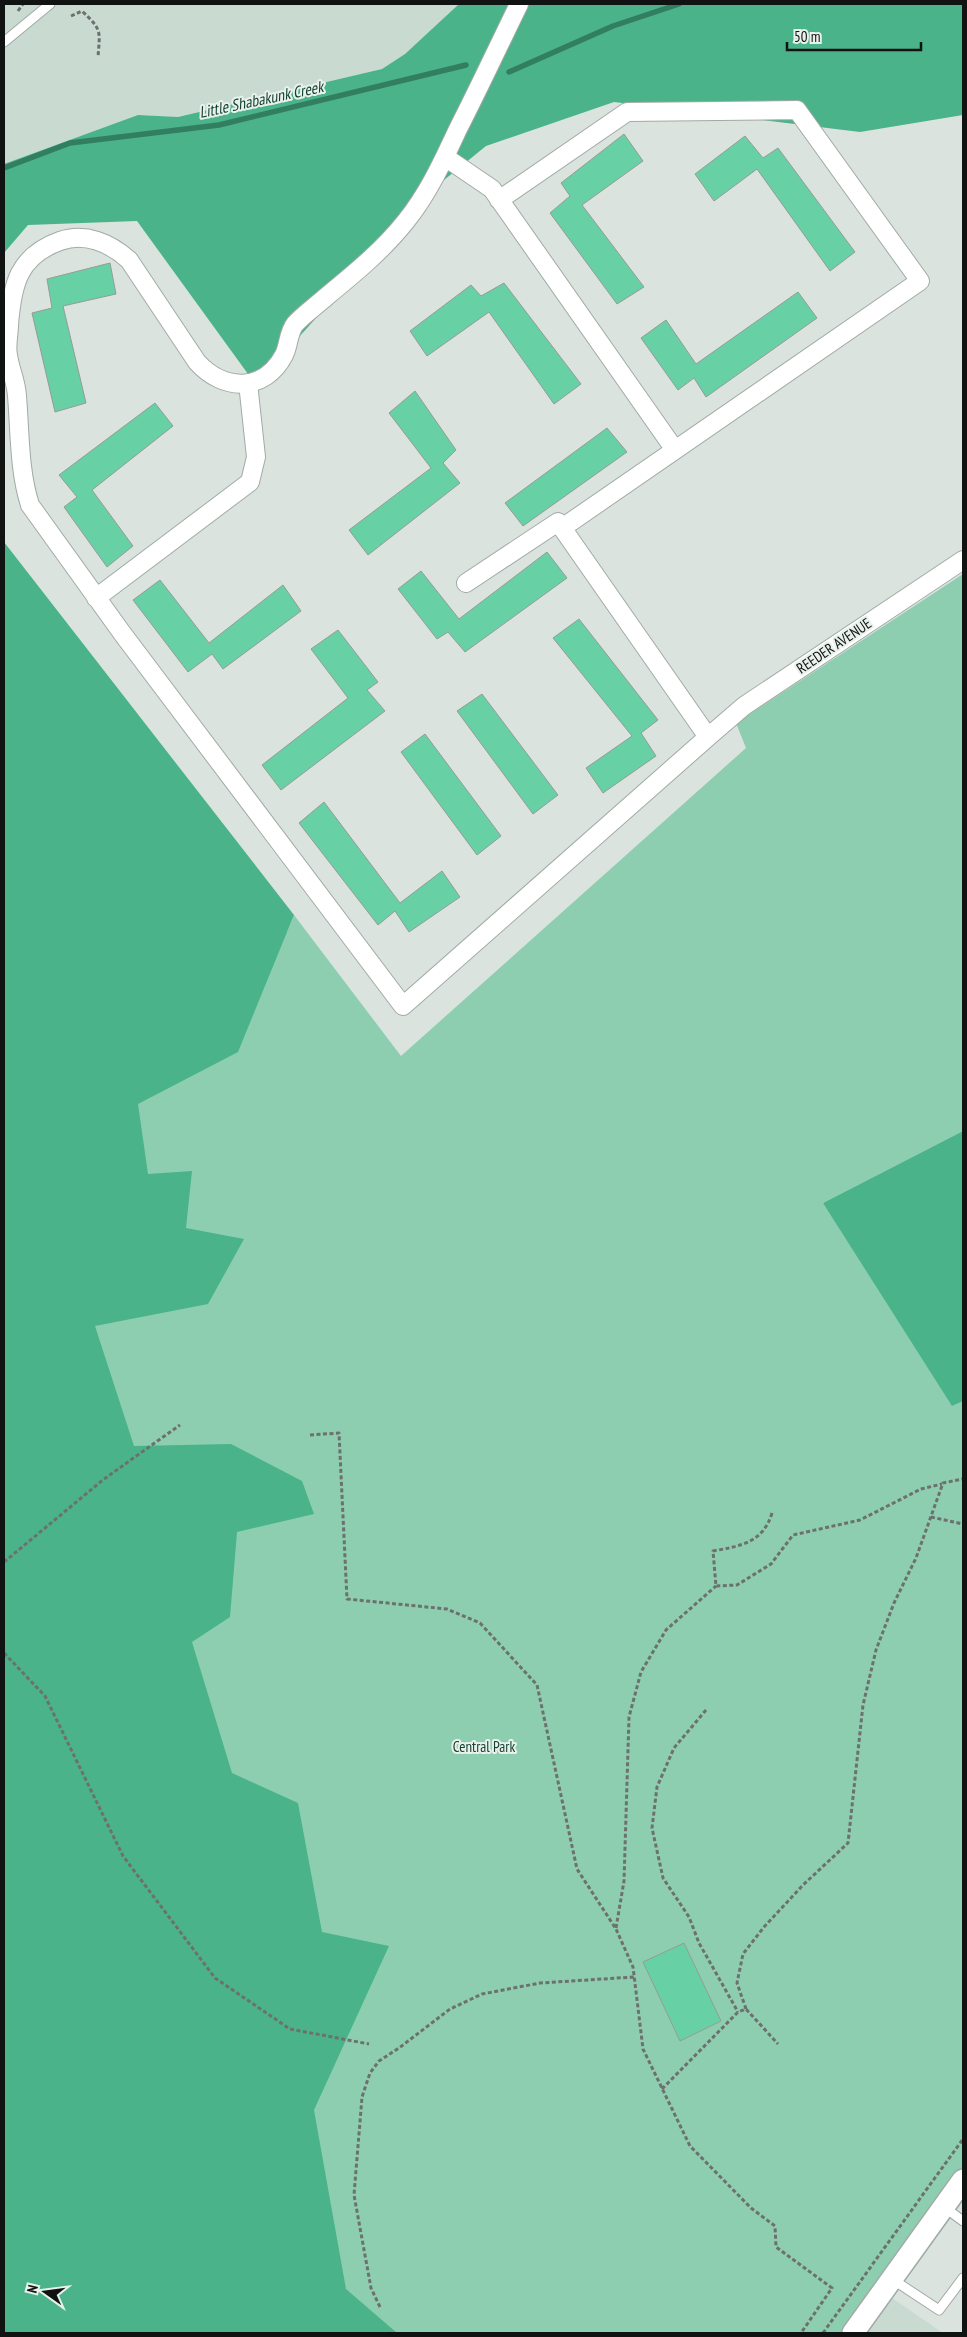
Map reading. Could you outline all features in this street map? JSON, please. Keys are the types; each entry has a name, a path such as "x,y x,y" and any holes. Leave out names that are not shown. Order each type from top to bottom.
{"street":[{"path":"248,383 256,457 250,482 96,598 35,513 25,490 16,380 8,355 11,298 15,281 23,266 35,253 48,245 65,239 83,238 101,242 117,249 129,260 207,374 221,381 236,384 248,383 266,376 277,366 285,354 295,324 383,248 407,220 428,190 519,4"},
{"path":"499,200 627,112 797,110 920,281 562,528"},
{"path":"445,157 492,189 675,450"},
{"path":"466,583 558,522 708,737"},
{"name":"REEDER AVENUE","path":"96,598 403,1006 744,706 963,560"},
{"path":"853,2333 963,2180"}],"lane":[{"path":"4,42 50,4"},
{"path":"944,2207 963,2221"},
{"path":"892,2279 939,2310 963,2278"}],"path":[{"path":"71,16 82,11 98,25 100,33 98,57"},
{"path":"4,1562 104,1479 180,1425"},
{"path":"310,1435 339,1433 346,1599 447,1609 480,1623 537,1685 577,1869 616,1929 633,1967 643,2048 662,2089 690,2146 751,2208 775,2226 776,2248 832,2288 801,2333"},
{"path":"616,1929 624,1881 629,1717 642,1672 666,1630 716,1586 737,1584 771,1564 793,1534 860,1520 921,1489 963,1479"},
{"path":"778,2044 746,2008 737,1983 743,1954 764,1927 803,1885 848,1843 863,1705 876,1650 894,1603 916,1558 943,1483"},
{"path":"716,1586 713,1551 745,1545 768,1527 772,1513"},
{"path":"931,1517 963,1524"},
{"path":"4,1653 45,1696 123,1856 215,1978 290,2029 369,2044"},
{"path":"706,1710 674,1748 657,1787 652,1828 664,1878 689,1917 699,1943 738,2012"},
{"path":"380,2307 371,2288 354,2195 362,2097 370,2073 379,2061 450,2009 482,1994 540,1983 634,1977"},
{"path":"662,2089 738,2012 746,2008"},
{"path":"823,2333 963,2138"}],"shaded area":[{"path":"4,4 459,4 405,54 382,69 178,117 138,115 4,164"},
{"path":"892,2298 943,2333 867,2333"}],"green space":[{"path":"459,4 963,4 963,115 860,132 614,102 486,146 428,193 256,385 137,221 28,225 4,253 4,164 138,115 178,117 382,69 405,54"},
{"path":"4,542 294,915 238,1052 138,1104 148,1174 192,1171 186,1228 244,1239 208,1304 95,1326 134,1446 231,1444 302,1481 314,1514 237,1532 230,1617 192,1642 232,1773 298,1803 322,1932 389,1946 314,2110 346,2289 397,2333 4,2333"},
{"name":"Central Park","path":"963,574 963,1131 823,1203 963,1365 963,2201 867,2333 4,2333 4,662 287,932 294,915 401,1056 746,748 736,723"},
{"path":"963,1131 963,1401 952,1406 823,1203"}],"building":[{"path":"624,134 643,161 582,205 644,287 617,304 550,213 570,196 561,183"},
{"path":"745,136 763,158 778,148 855,252 830,271 757,169 714,201 695,174"},
{"path":"110,263 116,294 63,306 86,403 55,412 32,313 52,308 47,279"},
{"path":"504,283 581,384 554,404 489,312 427,356 410,331 471,285 481,296"},
{"path":"798,292 817,318 706,397 694,378 678,390 641,338 666,320 696,364"},
{"path":"415,391 456,450 443,463 460,483 368,555 349,530 431,468 389,413"},
{"path":"155,403 173,426 92,490 133,546 107,567 64,507 77,497 59,475"},
{"path":"607,428 627,452 523,526 505,503"},
{"path":"547,552 567,578 465,652 448,632 437,639 398,589 421,571 459,619"},
{"path":"160,580 209,643 283,585 301,611 223,669 212,654 188,672 133,600"},
{"path":"579,619 658,720 641,733 656,756 603,793 586,768 632,736 553,638"},
{"path":"338,630 378,682 367,690 385,711 281,790 262,765 348,698 311,649"},
{"path":"482,694 558,795 533,814 457,711"},
{"path":"425,734 501,836 477,855 401,752"},
{"path":"324,802 400,903 442,871 460,897 409,932 395,911 378,925 299,823"},
{"path":"684,1943 721,2021 680,2041 643,1962"}],"waterway":[{"name":"Little Shabakunk Creek","path":"509,72 613,26 679,4"},
{"name":"Little Shabakunk Creek","path":"4,168 70,143 219,125 466,65"}]}
